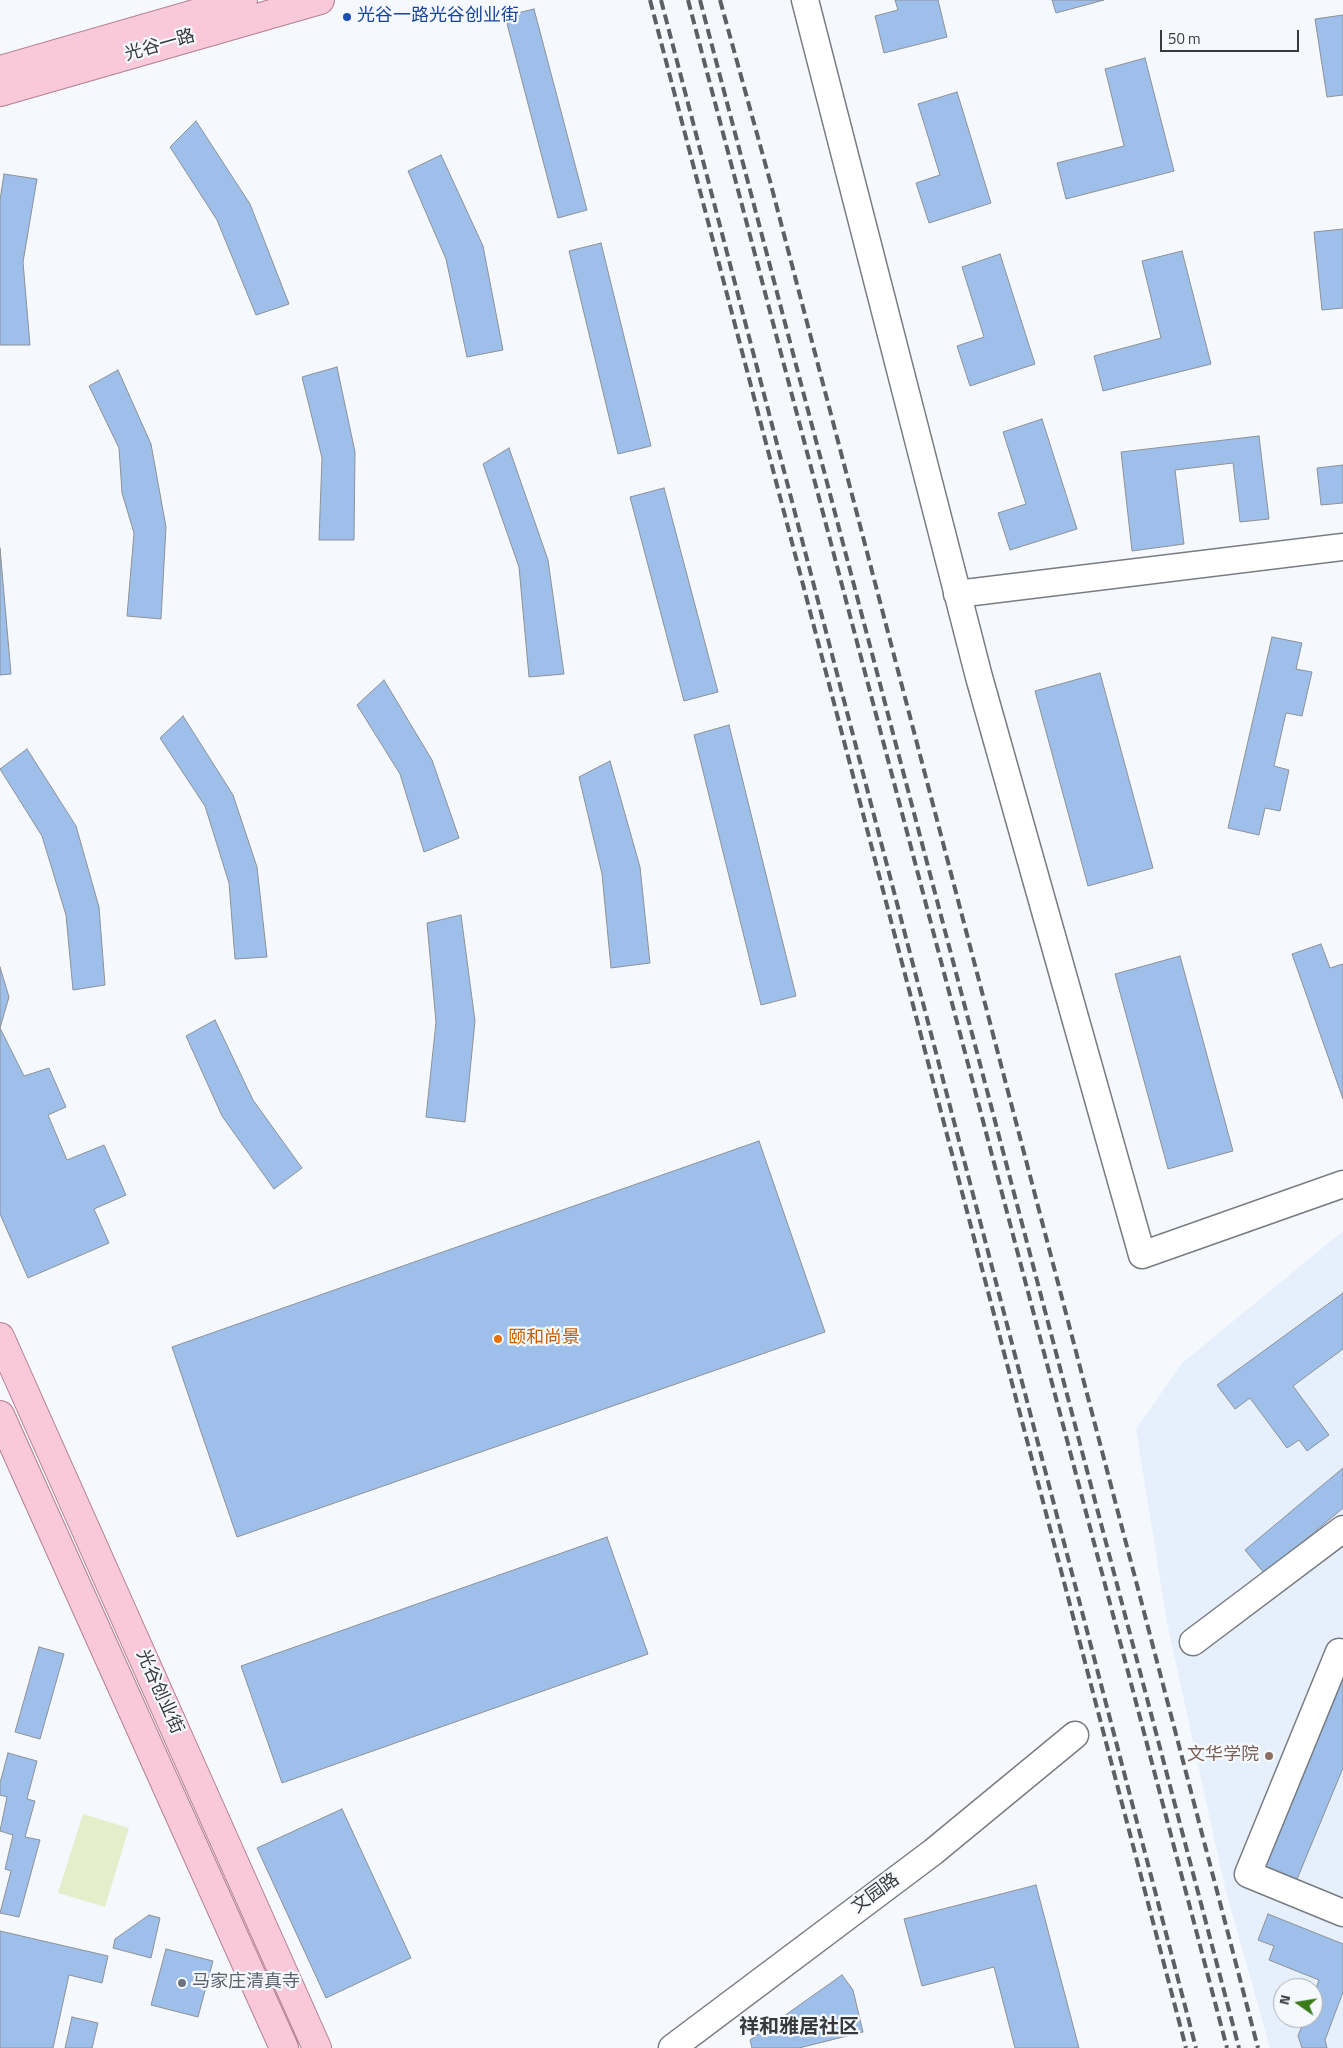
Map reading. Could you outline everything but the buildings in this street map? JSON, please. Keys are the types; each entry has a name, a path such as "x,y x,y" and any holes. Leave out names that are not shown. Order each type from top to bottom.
{"main road":[{"name":"光谷一路","path":"0,70 243,0"},
{"name":"光谷一路","path":"0,92 320,0"},
{"name":"光谷创业街","path":"0,1337 317,2048"},
{"name":"光谷创业街","path":"0,1415 284,2048"}],"street":[{"path":"804,0 956,594 1142,1255 1343,1184"},
{"path":"956,594 1343,547"},
{"path":"1193,1642 1343,1528"},
{"path":"1343,1654 1339,1652 1248,1874 1343,1913"},
{"name":"文园路","path":"672,2048 933,1852 1074,1735"}],"shaded area":[{"name":"文华学院","path":"1343,1231 1343,2048 1270,2048 1225,1888 1167,1623 1136,1429 1182,1363"}],"green space":[{"path":"83,1814 129,1828 105,1907 58,1893"}],"railway":[{"path":"650,0 1186,2048"},
{"path":"661,0 1196,2048"},
{"path":"688,0 1227,2048"},
{"path":"700,0 1239,2048"},
{"path":"720,0 770,181 1258,2048"}],"place":[{"name":"光谷一路光谷创业街","path":"347,17"},
{"name":"颐和尚景","path":"498,1339"},
{"name":"文华学院","path":"1269,1756"},
{"name":"马家庄清真寺","path":"182,1983"}],"district":[{"name":"祥和雅居社区","path":"799,2028"}]}
